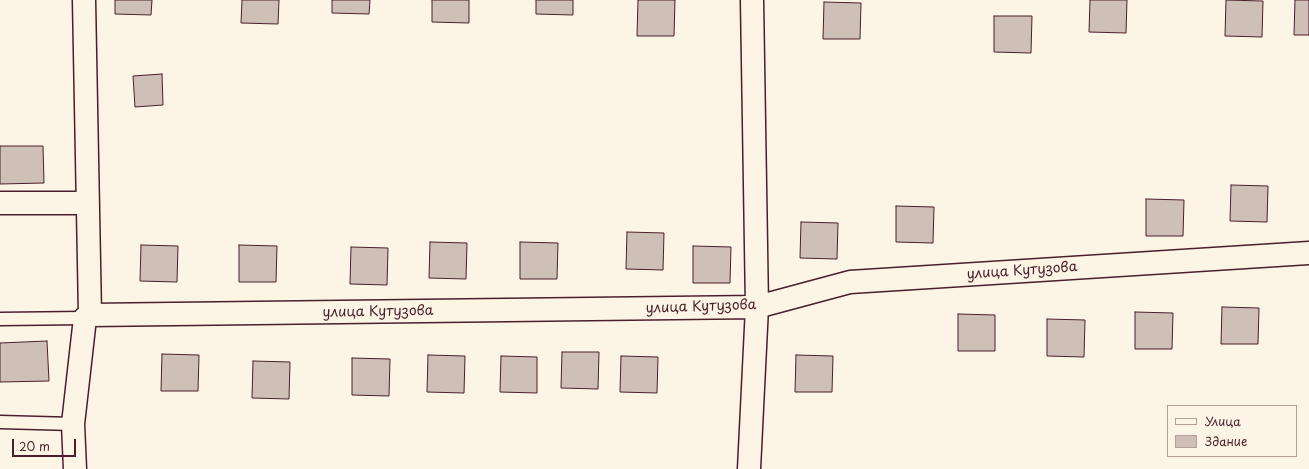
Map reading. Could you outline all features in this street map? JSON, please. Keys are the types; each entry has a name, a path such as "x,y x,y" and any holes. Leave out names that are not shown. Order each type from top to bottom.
{"street":[{"path":"75,469 73,424 88,317 84,0"},
{"path":"749,469 757,307 752,0"},
{"path":"0,203 87,203"},
{"name":"улица Кутузова","path":"88,317 757,307 850,282 1309,253"}],"lane":[{"path":"0,319 88,317"},
{"path":"0,422 73,424"}],"building":[{"path":"115,0 152,0 151,15 115,14"},
{"path":"242,0 279,0 278,24 241,23"},
{"path":"332,0 370,0 369,14 332,13"},
{"path":"432,0 469,0 469,23 432,22"},
{"path":"536,0 573,0 573,15 536,14"},
{"path":"638,0 675,0 674,36 637,36"},
{"path":"1090,0 1127,0 1126,33 1089,32"},
{"path":"1226,0 1263,1 1262,37 1225,36"},
{"path":"1295,0 1309,0 1309,35 1294,35"},
{"path":"824,2 861,3 860,39 823,39"},
{"path":"994,16 1032,16 1031,53 994,52"},
{"path":"162,74 163,105 135,107 133,76"},
{"path":"0,146 43,146 44,183 0,184"},
{"path":"1231,185 1268,186 1267,222 1230,221"},
{"path":"1146,199 1184,200 1183,236 1146,236"},
{"path":"896,206 934,207 933,243 896,242"},
{"path":"801,222 838,223 837,259 800,258"},
{"path":"627,232 664,233 663,270 626,269"},
{"path":"430,242 467,243 466,279 429,278"},
{"path":"520,242 558,243 557,279 520,279"},
{"path":"141,245 178,246 177,282 140,281"},
{"path":"239,245 277,246 276,282 239,282"},
{"path":"693,246 731,247 730,283 693,283"},
{"path":"351,247 388,248 387,285 350,284"},
{"path":"1222,307 1259,308 1258,344 1221,344"},
{"path":"1135,312 1173,313 1172,349 1135,349"},
{"path":"958,314 995,315 995,351 958,351"},
{"path":"1047,319 1085,320 1084,357 1047,356"},
{"path":"47,341 49,381 0,382 0,343"},
{"path":"562,352 599,352 598,389 561,388"},
{"path":"162,354 199,355 198,391 161,391"},
{"path":"428,355 465,356 464,393 427,392"},
{"path":"796,355 833,356 832,392 795,392"},
{"path":"501,356 537,357 537,393 500,392"},
{"path":"621,356 658,357 657,393 620,392"},
{"path":"352,358 390,359 389,396 352,395"},
{"path":"253,361 290,362 289,399 252,398"}]}
